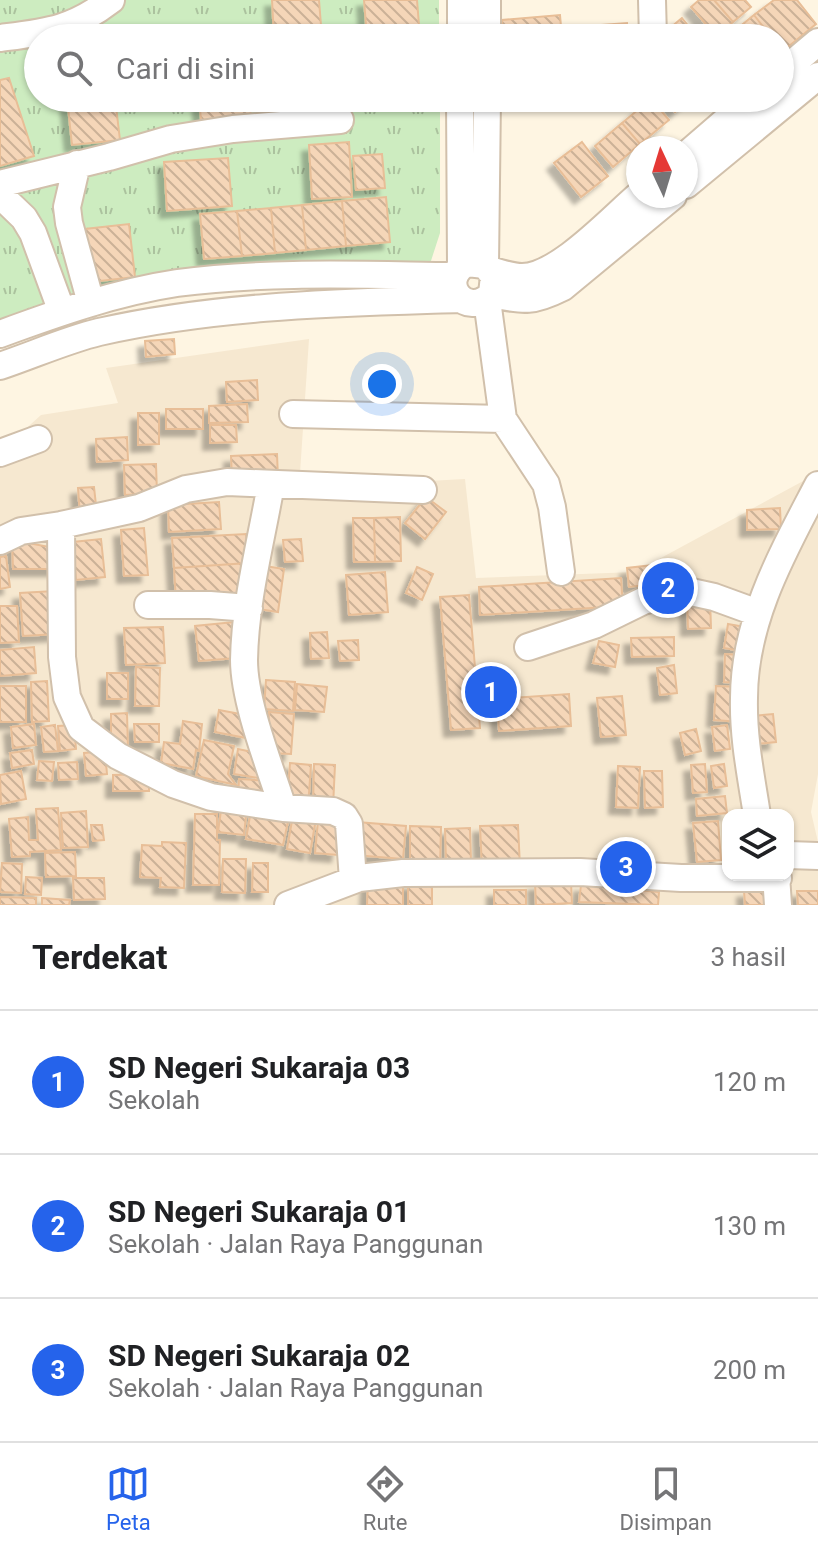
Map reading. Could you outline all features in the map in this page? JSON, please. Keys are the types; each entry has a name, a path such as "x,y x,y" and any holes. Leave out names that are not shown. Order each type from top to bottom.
{"street":[{"path":"74,24 87,19 111,0"},
{"path":"461,0 461,24"},
{"path":"487,0 487,24"},
{"path":"653,1 653,24"},
{"path":"0,38 24,34"},
{"path":"794,62 818,42"},
{"path":"794,92 818,76"},
{"path":"461,112 476,282 503,419 546,484 561,572"},
{"path":"476,282 486,112"},
{"path":"699,154 739,112"},
{"path":"699,154 763,112"},
{"path":"0,184 171,139 233,129 340,120"},
{"path":"77,164 67,207 91,303"},
{"path":"0,195 24,218 33,233 62,312"},
{"path":"0,366 96,333 168,318 540,273 561,262 626,206"},
{"path":"24,218 67,207"},
{"path":"0,334 91,303 175,284 262,276 476,282 525,301 546,296 563,287 658,208"},
{"path":"293,414 503,419"},
{"path":"0,453 38,439"},
{"path":"0,541 21,531 139,508 186,489 227,482 423,490"},
{"path":"271,484 249,608 244,663 255,721 283,808"},
{"path":"756,809 747,749 746,668 766,587 818,485"},
{"path":"61,525 62,657 67,697 81,728 118,756 173,784 211,797 283,808 333,811 344,816 349,824 353,880"},
{"path":"528,647 594,625 643,601 682,590 714,597 758,613"},
{"path":"148,605 249,608"},
{"path":"288,905 353,880 403,873 580,872 681,878 722,873"},
{"path":"778,905 787,881"}],"shaded area":[{"path":"309,339 299,488 465,479 476,578 635,572 818,473 818,774 811,812 818,842 818,905 0,905 0,452 41,415 118,403 106,368"}],"green space":[{"path":"0,0 439,0 439,24 24,24 24,112 440,112 440,233 429,267 316,275 0,322"}],"building":[{"path":"272,0 319,0 321,24 273,24"},
{"path":"364,0 417,0 419,24 366,24"},
{"path":"699,0 714,0 733,22 706,24 691,7"},
{"path":"714,0 745,0 751,7 733,22"},
{"path":"774,0 797,0 816,24 794,42 794,24 761,24 754,15"},
{"path":"560,15 561,24 502,24 502,20"},
{"path":"754,15 761,24 743,24"},
{"path":"9,78 34,156 0,166 0,80"},
{"path":"68,112 117,112 120,140 72,145"},
{"path":"200,112 251,112 251,116 201,120"},
{"path":"635,112 662,112 669,120 650,136 633,136 622,123"},
{"path":"622,123 633,136 626,136 626,156 613,167 595,146"},
{"path":"349,142 352,197 312,199 309,145"},
{"path":"582,142 608,176 581,197 554,163"},
{"path":"382,154 385,188 356,190 353,156"},
{"path":"228,158 232,206 167,211 164,162"},
{"path":"386,197 390,242 346,246 342,201"},
{"path":"342,201 346,246 306,250 302,205"},
{"path":"302,205 306,250 275,253 271,208"},
{"path":"271,208 275,253 242,256 237,211"},
{"path":"237,211 242,256 204,259 200,214"},
{"path":"129,224 135,277 91,282 85,229"},
{"path":"174,339 175,354 146,357 145,341"},
{"path":"257,380 258,400 227,402 226,382"},
{"path":"247,404 248,422 209,423 209,406"},
{"path":"166,409 203,409 203,429 166,429"},
{"path":"138,413 159,413 159,444 138,445"},
{"path":"210,425 236,425 237,442 210,443"},
{"path":"127,437 128,460 97,462 96,439"},
{"path":"277,454 278,478 232,479 231,456"},
{"path":"156,464 157,493 125,495 124,465"},
{"path":"94,487 97,514 80,516 78,488"},
{"path":"426,497 446,512 425,539 405,523"},
{"path":"219,502 221,529 169,532 168,505"},
{"path":"780,508 781,529 747,530 747,510"},
{"path":"400,517 401,561 375,562 374,518"},
{"path":"353,518 374,518 375,562 354,562"},
{"path":"144,528 148,575 124,576 121,530"},
{"path":"246,534 248,563 174,568 172,538"},
{"path":"101,539 105,577 76,580 73,542"},
{"path":"301,539 303,561 285,562 283,540"},
{"path":"12,540 55,548 57,569 13,569"},
{"path":"6,556 10,587 0,589 0,557"},
{"path":"248,563 250,597 176,601 174,568"},
{"path":"661,564 663,583 629,587 627,568"},
{"path":"265,566 284,569 278,612 258,609"},
{"path":"417,567 433,574 422,600 406,593"},
{"path":"385,572 388,612 349,615 346,575"},
{"path":"621,578 623,606 480,615 479,587"},
{"path":"54,591 57,634 23,636 20,593"},
{"path":"469,595 480,728 451,730 440,597"},
{"path":"710,598 711,628 688,629 687,599"},
{"path":"0,606 17,606 19,642 0,643"},
{"path":"234,622 237,658 199,661 195,626"},
{"path":"728,624 751,628 747,652 724,648"},
{"path":"163,627 165,663 126,665 124,628"},
{"path":"327,632 329,658 311,659 310,633"},
{"path":"674,637 674,656 632,657 631,638"},
{"path":"358,640 359,660 340,661 338,641"},
{"path":"599,641 619,645 615,667 593,663"},
{"path":"34,647 36,673 0,676 0,650"},
{"path":"725,654 741,655 739,683 724,682"},
{"path":"674,665 677,693 660,695 657,668"},
{"path":"136,667 160,668 159,706 135,706"},
{"path":"107,673 128,673 128,699 107,699"},
{"path":"266,680 295,682 293,711 264,709"},
{"path":"47,681 49,721 32,722 31,682"},
{"path":"297,684 327,687 324,712 295,710"},
{"path":"0,686 26,686 26,722 0,722"},
{"path":"716,686 743,687 741,722 714,720"},
{"path":"569,694 571,726 499,731 497,699"},
{"path":"622,696 626,735 601,737 597,698"},
{"path":"219,710 251,716 246,738 215,732"},
{"path":"269,712 294,714 291,754 267,753"},
{"path":"127,713 128,749 111,749 111,714"},
{"path":"773,714 776,742 756,744 753,716"},
{"path":"183,721 202,724 193,769 161,763 164,742 180,744"},
{"path":"34,724 36,745 13,748 11,727"},
{"path":"134,724 159,724 159,742 135,742"},
{"path":"55,725 58,751 44,752 41,727"},
{"path":"74,725 76,749 60,751 58,726"},
{"path":"727,725 730,749 715,751 712,727"},
{"path":"696,729 701,751 685,755 680,733"},
{"path":"204,740 234,746 228,774 236,785 196,776"},
{"path":"238,749 262,754 258,778 234,774"},
{"path":"32,750 34,764 12,768 10,753"},
{"path":"105,751 107,774 86,776 84,753"},
{"path":"39,761 54,762 52,781 37,780"},
{"path":"77,762 78,779 59,780 58,763"},
{"path":"290,763 311,765 308,807 287,806"},
{"path":"314,764 335,765 333,807 313,806"},
{"path":"705,764 707,792 693,793 691,765"},
{"path":"724,764 727,786 714,788 711,766"},
{"path":"618,766 640,767 638,808 616,807"},
{"path":"21,771 26,799 1,804 0,775"},
{"path":"644,771 662,771 663,807 645,808"},
{"path":"149,774 149,791 113,791 113,775"},
{"path":"239,779 273,781 272,800 238,798"},
{"path":"725,796 727,809 722,809 722,814 697,816 696,799"},
{"path":"222,803 247,806 244,835 218,832"},
{"path":"58,808 61,850 30,852 30,856 12,857 9,819 28,817 29,840 38,840 36,809"},
{"path":"251,810 289,817 283,845 246,839"},
{"path":"86,811 88,847 63,848 61,813"},
{"path":"195,814 217,814 219,885 193,885"},
{"path":"293,815 316,819 310,853 287,849"},
{"path":"318,821 342,824 338,855 315,853"},
{"path":"718,821 721,860 697,862 693,823"},
{"path":"357,822 406,826 403,859 354,855"},
{"path":"91,825 102,825 104,840 93,841"},
{"path":"518,825 520,867 482,869 480,826"},
{"path":"410,826 441,827 440,867 410,867"},
{"path":"470,828 471,861 446,862 445,829"},
{"path":"162,842 186,843 184,888 160,887 161,878 140,877 142,845 162,846"},
{"path":"75,852 76,876 46,877 45,853"},
{"path":"223,859 246,859 245,893 222,892"},
{"path":"2,863 22,864 21,893 0,892"},
{"path":"253,863 268,863 268,892 252,892"},
{"path":"26,877 42,878 41,895 25,894"},
{"path":"73,878 104,878 105,899 74,900"},
{"path":"368,882 403,882 403,905 367,905"},
{"path":"571,882 572,903 536,905 535,884"},
{"path":"408,883 432,883 432,905 408,905"},
{"path":"581,885 659,892 658,905 579,902"},
{"path":"494,890 526,890 526,905 494,905"},
{"path":"771,890 771,905 745,905 744,891"},
{"path":"797,891 818,891 818,905 798,905"},
{"path":"0,897 36,898 36,905 0,905"},
{"path":"42,898 70,900 69,905 42,905"}],"place":[{"name":"SD Negeri Sukaraja 01","path":"668,588"},
{"name":"SD Negeri Sukaraja 03","path":"491,692"},
{"name":"SD Negeri Sukaraja 02","path":"626,867"}]}
